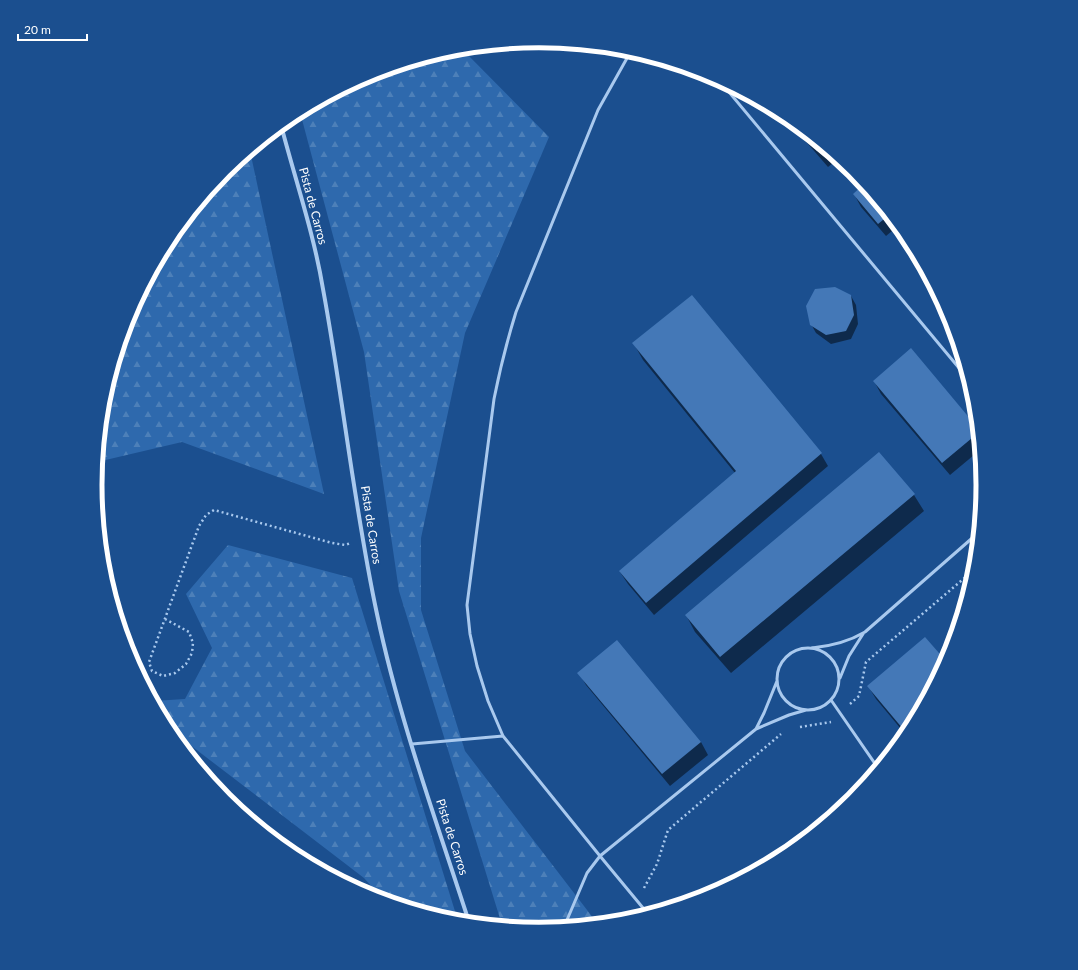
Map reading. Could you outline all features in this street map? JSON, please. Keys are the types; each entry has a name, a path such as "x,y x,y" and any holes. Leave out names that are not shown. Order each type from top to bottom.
{"street":[{"name":"Pista de Carros","path":"283,131 320,274 362,540 377,617 393,680 412,744 467,916"}],"lane":[{"path":"628,57 598,110 516,312 500,368 494,399 467,605 470,634 477,666 488,701 503,736 644,909"},
{"path":"728,91 960,370"},
{"path":"756,729 777,680 778,670 784,660 792,653 802,648 826,647 840,644 865,632 972,539"},
{"path":"566,921 587,873 600,856 756,729 789,715 824,706 831,700 836,693 848,656 865,632"},
{"path":"812,648 822,651 830,657 836,665 839,674 839,684"},
{"path":"777,680 779,690 783,697 793,706 806,710"},
{"path":"831,700 875,764"},
{"path":"412,744 503,736"}],"path":[{"path":"165,619 189,632 194,643 192,652 186,664 175,673 163,676 152,671 149,662 199,526 206,515 214,510 332,543 345,545 362,540"}],"green space":[{"path":"467,54 549,137 465,333 421,538 421,610 465,751 593,918 539,922 500,920 399,591 364,352 302,119 346,93 372,81 426,63"},
{"path":"251,156 324,494 182,442 103,461 110,400 117,372 135,318 147,292 161,266 192,219 210,197"},
{"path":"228,545 352,578 456,914 399,899 375,890 364,878 185,741 160,701 185,699 212,648 186,594"}],"building":[{"path":"810,142 819,150 817,151"},
{"path":"860,188 885,218 878,224 853,194"},
{"path":"835,287 851,295 854,315 846,331 826,335 810,325 806,306 815,289"},
{"path":"692,295 822,453 646,603 619,571 736,471 632,343"},
{"path":"911,348 971,420 973,437 942,463 873,381"},
{"path":"879,452 915,494 720,657 685,615"},
{"path":"925,637 941,656 917,704 902,728 867,686"},
{"path":"617,640 701,742 662,774 577,673"}]}
